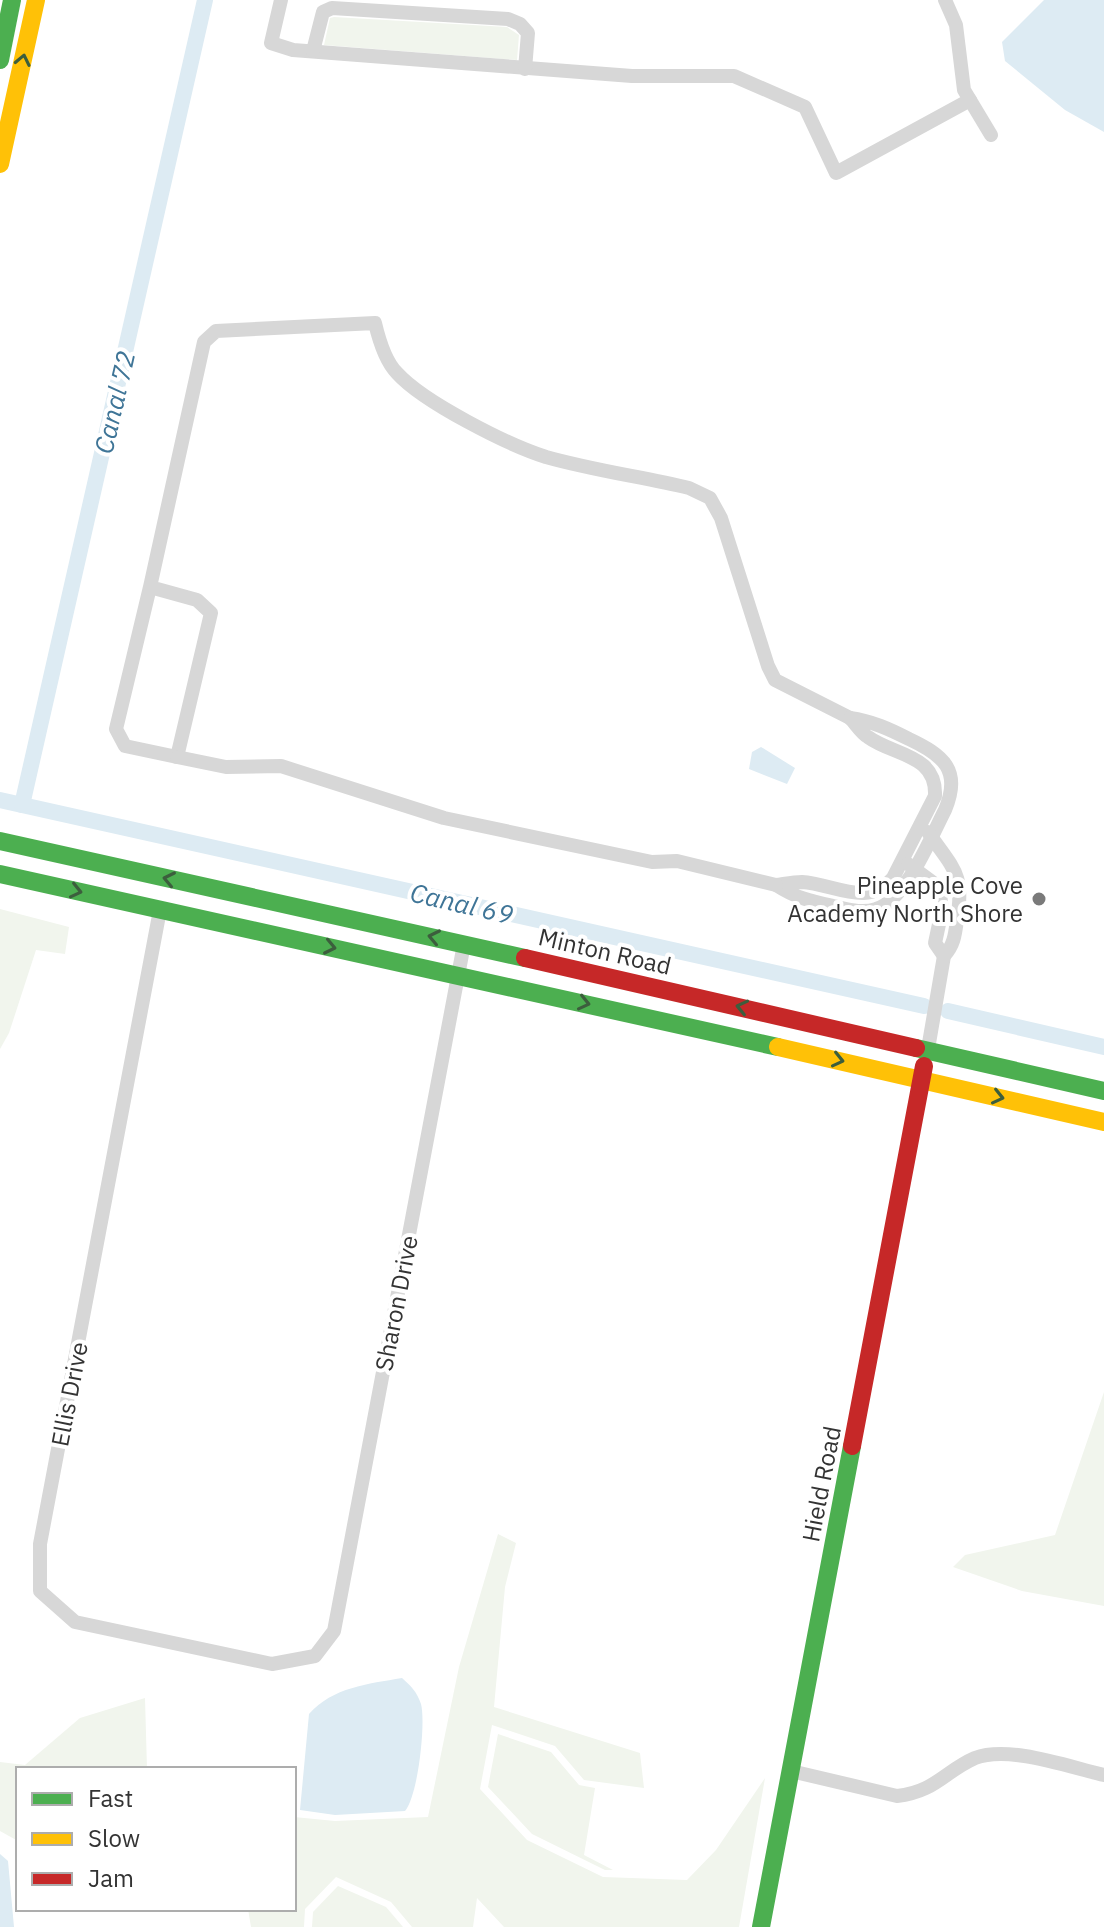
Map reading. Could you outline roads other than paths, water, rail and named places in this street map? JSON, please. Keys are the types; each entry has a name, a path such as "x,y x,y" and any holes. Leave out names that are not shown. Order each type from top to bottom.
{"main road":[{"path":"0,60 12,0"},
{"path":"0,164 36,0"},
{"name":"Minton Road","path":"0,841 1104,1091"},
{"path":"0,874 458,974 1104,1122"},
{"name":"Hield Road","path":"761,1927 928,1049"},
{"path":"1083,1117 1104,1114"}],"street":[{"path":"281,0 271,43 293,50 632,76 734,76 805,107 836,173 970,100"},
{"path":"945,0 956,25 964,90 991,135"},
{"path":"313,51 323,12 332,8 508,19 520,24 528,33 525,69"},
{"path":"776,885 800,882 873,894 886,886 908,864 932,837 950,796 952,780 947,765 935,752 873,721 850,718 775,680 721,518 710,498 689,488 544,456 474,425 420,393 395,372 379,341 375,323 216,331 204,342 116,729 125,746 226,767 281,766 444,818 652,862 677,861 776,885 796,898 812,902 856,911 875,910 901,891 908,864 921,822 935,796 936,780 917,760 866,737 850,718"},
{"path":"150,587 197,600 211,613 177,757"},
{"path":"884,745 891,730"},
{"path":"921,822 957,874 961,894 953,947 944,956 928,1049"},
{"path":"908,864 939,887 942,910 935,943 944,956"},
{"path":"812,902 816,885"},
{"name":"Ellis Drive","path":"160,910 40,1544 40,1591 75,1622 272,1664 315,1656"},
{"name":"Sharon Drive","path":"315,1656 334,1631 464,944"},
{"path":"791,1771 897,1796 934,1786 975,1758 1002,1753 1104,1775"}],"waterway":[{"name":"Canal 72","path":"22,805 205,0"},
{"name":"Canal 69","path":"0,800 924,1006"},
{"name":"Canal 69","path":"948,1011 1104,1047"}],"place":[{"name":"Pineapple Cove Academy North Shore","path":"1039,899"}]}
